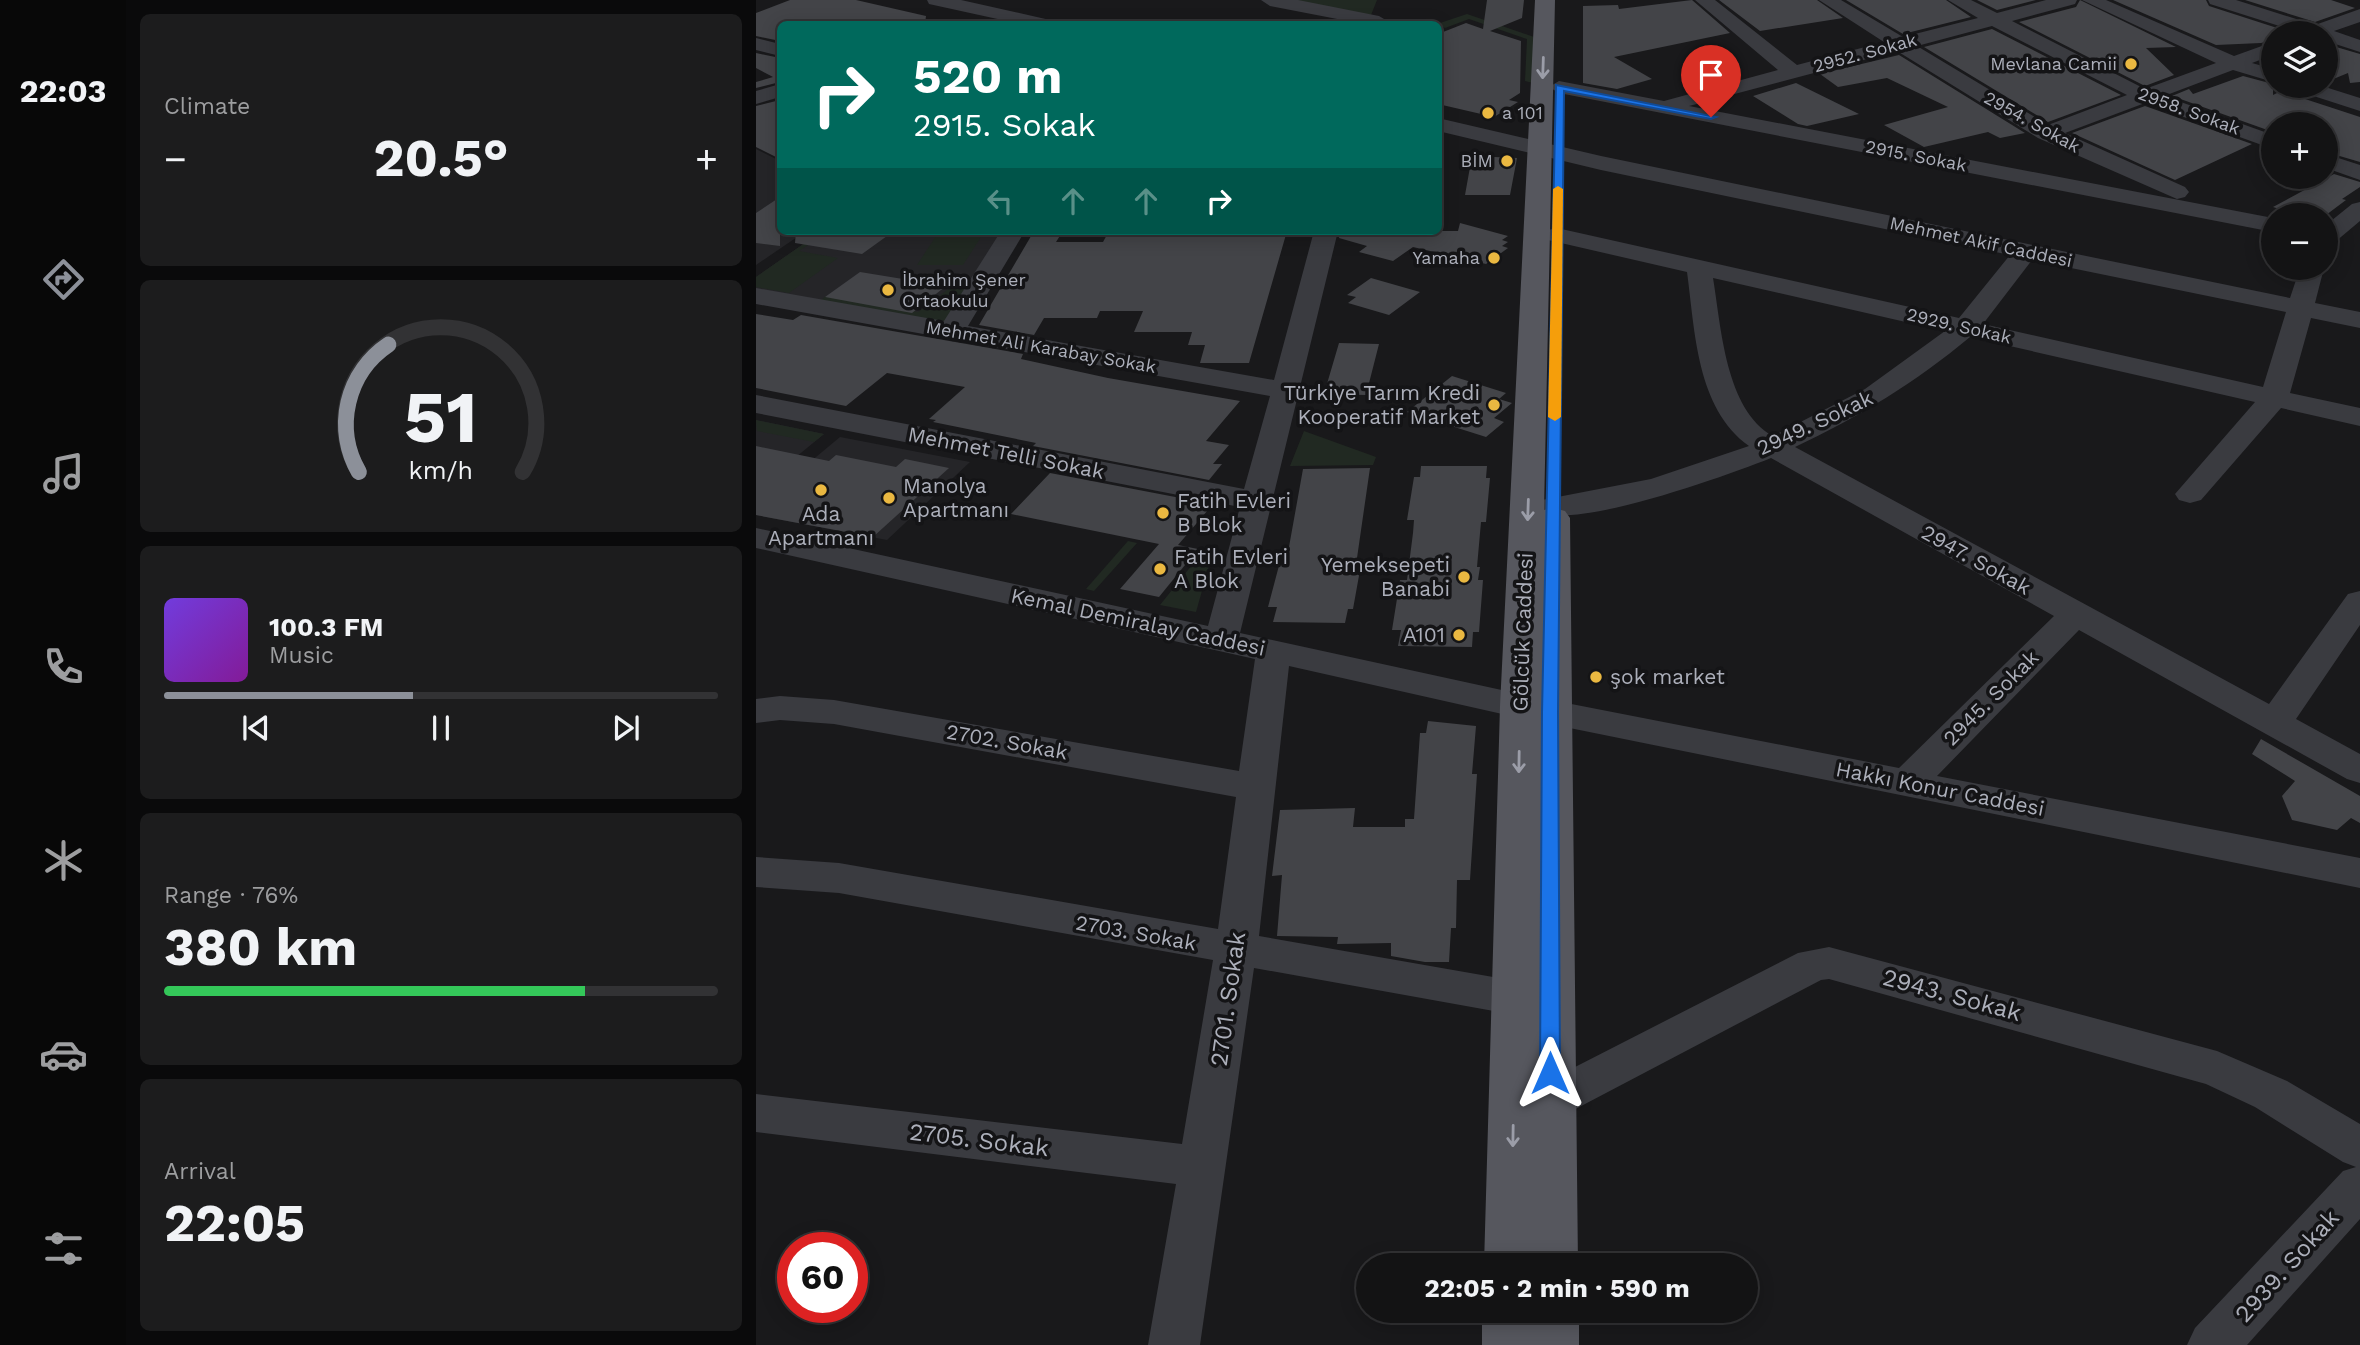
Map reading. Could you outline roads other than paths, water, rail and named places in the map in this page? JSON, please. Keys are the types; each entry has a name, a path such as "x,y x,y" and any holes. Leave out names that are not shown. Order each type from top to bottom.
{"main road":[{"name":"Gölcük Caddesi","path":"1545,0 1549,146 1535,709 1550,1101 1551,1253"},
{"name":"Gölcük Caddesi","path":"1511,1253 1516,998 1535,709 1553,508 1557,235 1549,146 1559,87 1561,0"},
{"path":"1510,1323 1510,1345"},
{"path":"1551,1323 1551,1345"}],"street":[{"path":"1270,0 1370,21"},
{"path":"1380,21 1385,0"},
{"path":"1704,0 1793,72"},
{"name":"2954. Sokak","path":"1828,0 2046,133 2248,220"},
{"name":"2958. Sokak","path":"1956,0 2144,96 2261,138"},
{"name":"2952. Sokak","path":"1662,107 2068,0"},
{"path":"2091,0 2233,63 2261,72"},
{"path":"2217,0 2281,21"},
{"path":"928,2 1000,21"},
{"path":"2338,24 2360,15"},
{"path":"2338,39 2360,46"},
{"path":"756,44 777,49"},
{"path":"2046,133 2261,52"},
{"name":"2915. Sokak","path":"1559,87 2261,223"},
{"path":"756,98 777,91"},
{"path":"2338,98 2360,105"},
{"name":"Mehmet Akif Caddesi","path":"1442,117 1601,163 2360,320"},
{"name":"Mehmet Akif Caddesi","path":"1442,125 1549,146"},
{"path":"2338,165 2360,173"},
{"path":"2338,226 2360,209"},
{"path":"951,331 1011,235"},
{"path":"1221,640 1325,235"},
{"name":"2929. Sokak","path":"1557,235 2360,417"},
{"path":"2338,238 2360,242"},
{"name":"2949. Sokak","path":"1553,508 1643,494 1769,447 1878,394 1903,378 1965,328 2026,251"},
{"name":"2947. Sokak","path":"1699,267 1716,373 1723,394 1746,429 1769,447 2360,770"},
{"path":"2190,494 2274,398 2308,280"},
{"name":"Mehmet Ali Karabay Sokak","path":"756,296 1285,390"},
{"name":"Mehmet Telli Sokak","path":"756,404 1257,502"},
{"name":"Kemal Demiralay Caddesi","path":"756,538 1535,709"},
{"path":"2274,723 2360,601"},
{"name":"2945. Sokak","path":"1907,783 2075,614"},
{"name":"2701. Sokak","path":"1174,1345 1236,951 1273,651"},
{"name":"2702. Sokak","path":"756,711 780,708 834,712 1256,787"},
{"name":"Hakkı Konur Caddesi","path":"1535,709 2360,873"},
{"name":"2703. Sokak","path":"756,872 839,878 1236,951 1516,998"},
{"name":"2943. Sokak","path":"1550,1101 1814,965 1829,963 2217,1069 2271,1094 2360,1148"},
{"name":"2705. Sokak","path":"756,1113 1202,1167"},
{"name":"2939. Sokak","path":"2213,1345 2360,1186"}],"place":[{"name":"Mevlana Camii","path":"2131,64"},
{"name":"a 101","path":"1488,113"},
{"name":"BİM","path":"1507,161"},
{"name":"Yamaha","path":"1494,258"},
{"name":"İbrahim Şener Ortaokulu","path":"888,290"},
{"name":"Türkiye Tarım Kredi Kooperatif Market","path":"1494,405"},
{"name":"Ada Apartmanı","path":"821,490"},
{"name":"Manolya Apartmanı","path":"889,498"},
{"name":"Fatih Evleri B Blok","path":"1163,513"},
{"name":"Fatih Evleri A Blok","path":"1160,569"},
{"name":"Yemeksepeti Banabi","path":"1464,577"},
{"name":"A101","path":"1459,635"},
{"name":"şok market","path":"1596,677"}]}
